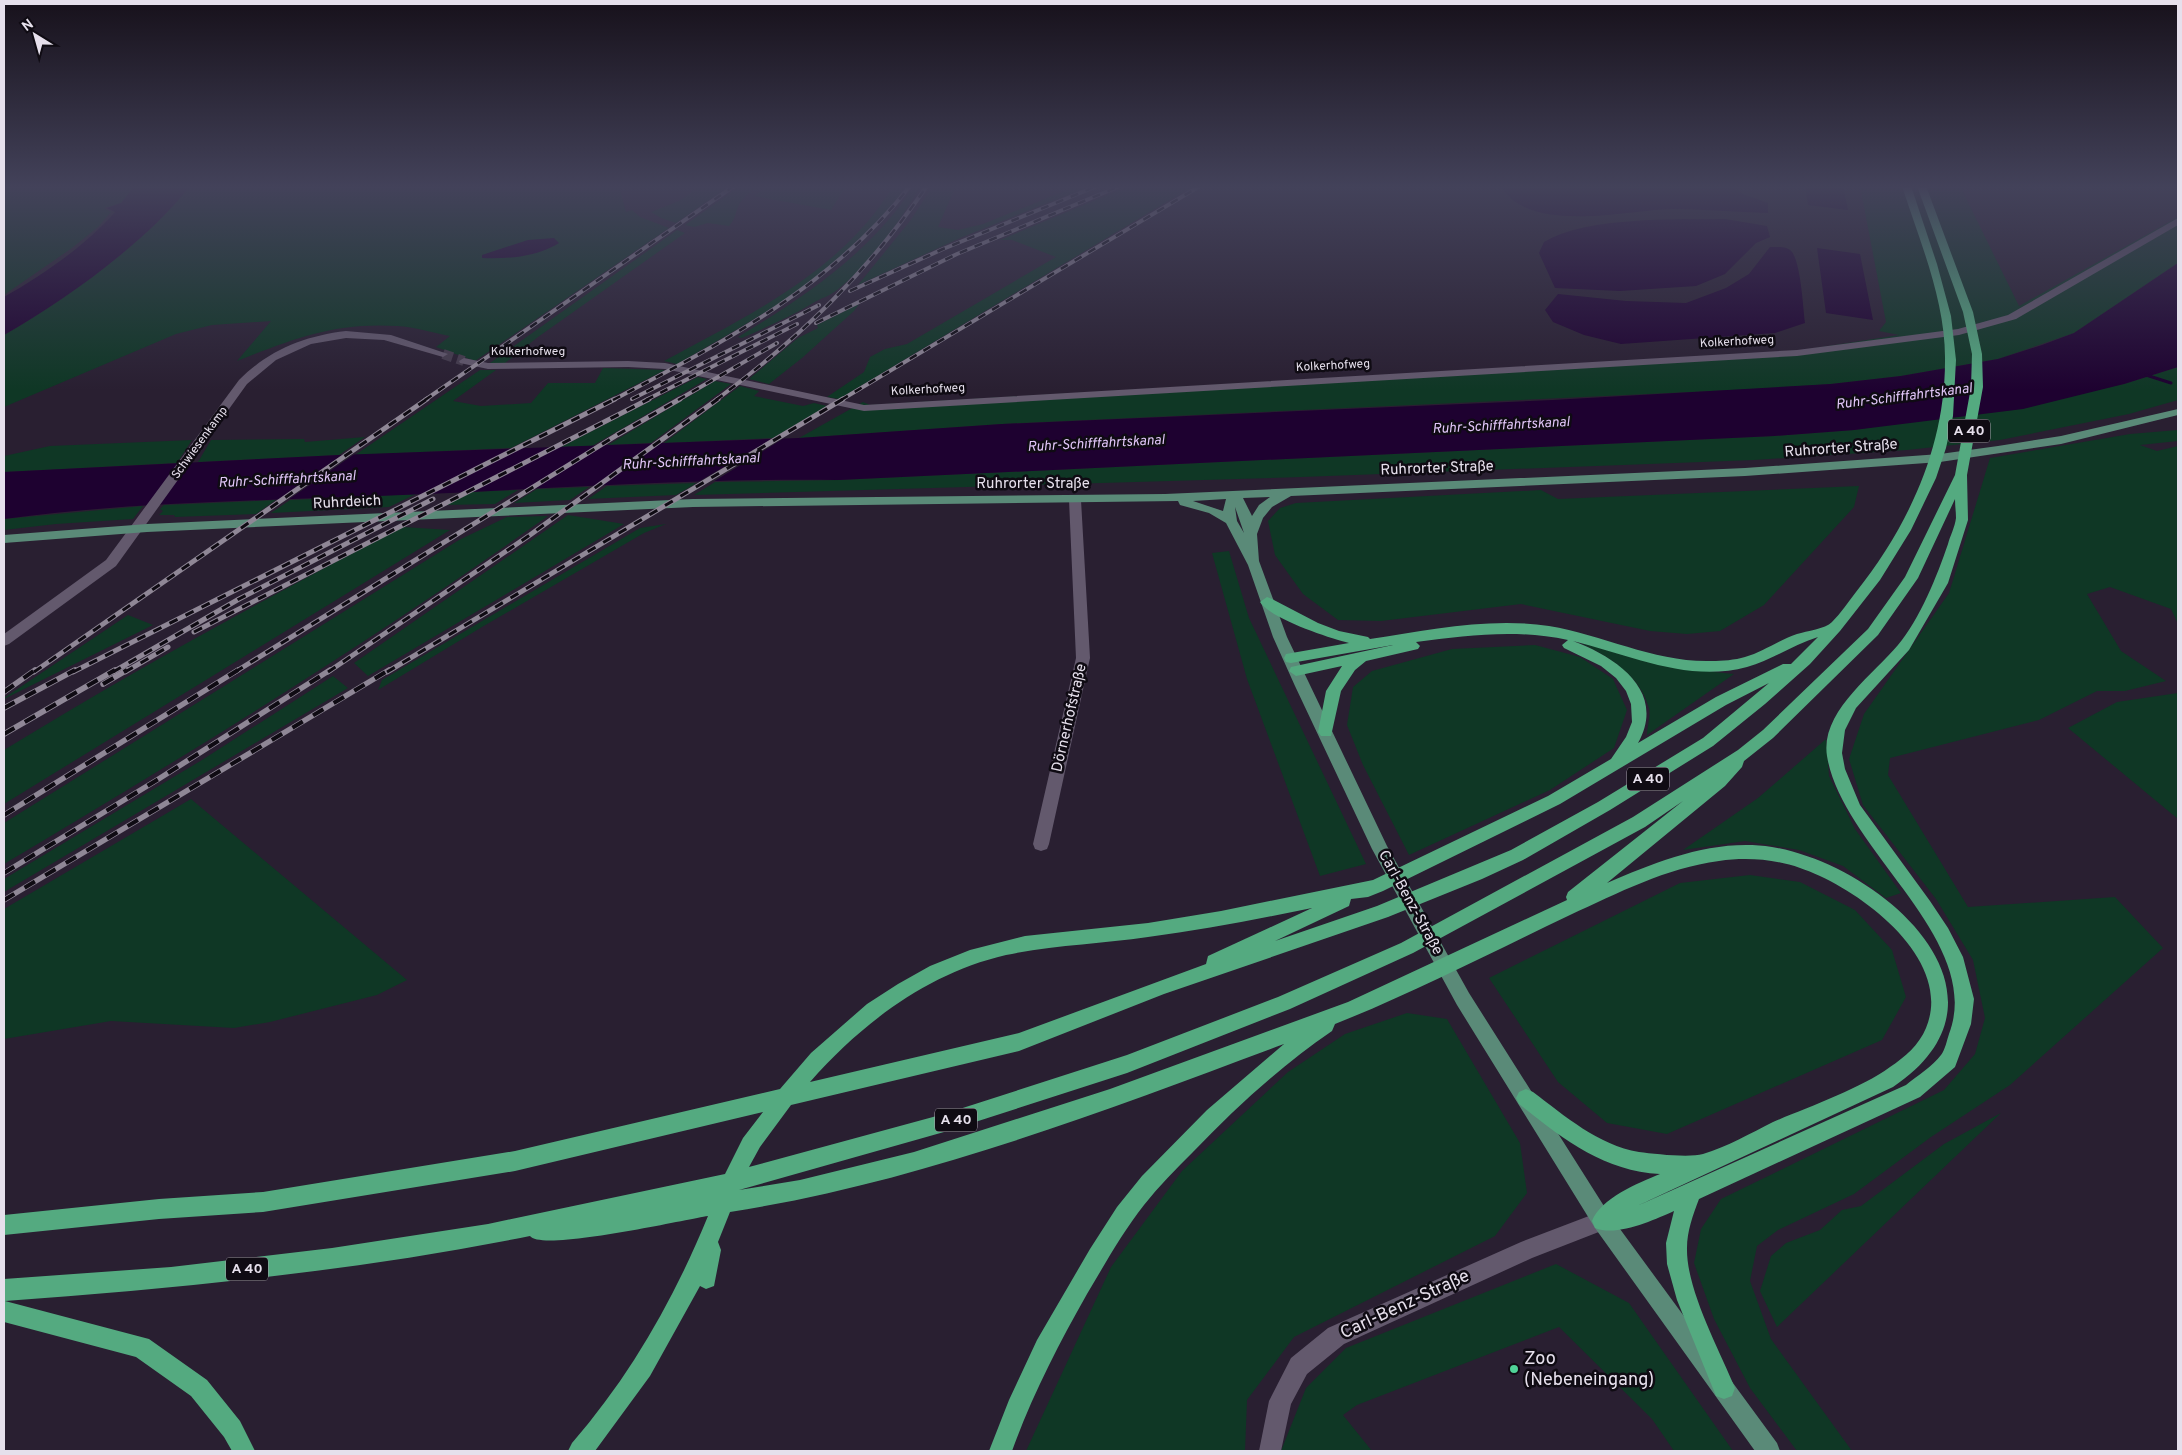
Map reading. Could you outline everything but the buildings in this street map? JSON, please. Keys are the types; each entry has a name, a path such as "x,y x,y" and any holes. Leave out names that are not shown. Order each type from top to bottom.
{"highway":[{"name":"A 40","path":"4,1225 263,1202 515,1161 1019,1042 1161,987 1382,912 1476,874 1517,855 1604,806 1708,742 1760,700 1805,660 1835,628 1896,546 1930,478 1945,424 1950,388 1951,360 1946,316 1929,254"},
{"name":"A 40","path":"4,1290 171,1278 313,1262 488,1234 703,1190 944,1124 1127,1064 1284,1003 1407,948 1639,822 1743,754 1768,734 1873,632 1911,578 1961,475 1977,387 1977,354 1968,312 1946,254"},
{"path":"1602,1221 1642,1215 1690,1195 1913,1091 1948,1061 1962,1024 1965,999 1957,962 1924,906 1853,808 1836,769 1834,753 1837,730 1850,705 1904,647 1940,584 1962,520 1961,475"},
{"path":"1267,602 1302,623 1328,634 1351,639 1384,641"},
{"path":"1293,664 1384,641 1469,630 1522,628 1548,631 1672,662 1705,666 1737,664 1765,656 1796,639 1835,628"},
{"path":"1293,664 1366,656 1438,641 1515,637 1557,641 1592,654 1616,670 1636,695 1640,707 1641,720 1638,733 1627,749 1605,772"},
{"path":"1326,732 1337,680 1352,665 1366,656"},
{"path":"1161,987 1268,934 1497,830 1605,772 1721,701 1805,660"},
{"path":"1535,923 1603,878 1665,823 1723,781 1743,754"},
{"path":"488,1234 580,1229 813,1188 966,1147 1165,1078 1353,1008 1640,875 1697,857 1747,851 1771,853 1803,861 1835,873 1874,898 1890,912 1926,956 1939,993 1938,1024 1924,1051 1910,1066 1886,1081 1630,1197 1602,1221"},
{"path":"580,1451 602,1427 699,1278 716,1224 748,1148 794,1083 831,1045 864,1016 905,989 954,965 1002,948 1052,939 1167,928 1283,907 1377,886"},
{"path":"1001,1451 1024,1387 1041,1351 1091,1267 1132,1204 1208,1122 1257,1076 1296,1044 1353,1008"},
{"path":"1526,1098 1579,1138 1610,1154 1631,1160 1658,1164 1701,1164"},
{"path":"1690,1195 1678,1233 1676,1250 1679,1272 1724,1388"},
{"path":"4,1311 141,1347 199,1388 232,1429 244,1451"}],"main road":[{"name":"Ruhrorter Straße","path":"693,504 1165,498 1745,472 1930,459 2061,440 2178,412"},
{"path":"1252,534 1256,517 1261,509 1273,500 1291,492"},
{"path":"1231,521 1229,508 1234,494"},
{"name":"Carl-Benz-Straße","path":"1234,494 1245,510 1252,534 1254,565"},
{"path":"1165,498 1213,510 1231,521"},
{"name":"Ruhrdeich","path":"4,539 147,528 693,504"},
{"name":"Carl-Benz-Straße","path":"1231,521 1254,565 1293,664 1380,848 1463,999 1602,1221 1769,1451"}],"street":[{"name":"Kolkerhofweg","path":"464,361 488,366 628,364 665,366 864,408 1797,353 1959,332 2012,317 2121,254"},
{"name":"Schwiesenkamp","path":"4,641 111,563 254,369 288,349 330,337 354,335 384,337 439,353"},
{"name":"Dörnerhofstraße","path":"1042,844 1084,658 1075,500"},
{"name":"Carl-Benz-Straße","path":"1270,1451 1280,1401 1300,1366 1336,1336 1528,1249 1602,1221"}],"green space":[{"path":"4,254 63,254 4,295"},
{"path":"122,254 631,254 475,361 436,347 450,336 404,327 374,325 314,334 237,361 271,321 212,325 176,334 4,407 4,335 53,305"},
{"path":"643,254 655,254 538,337 505,363 490,363"},
{"path":"835,254 846,254 802,288 740,328 677,364 664,361 760,308 820,267"},
{"path":"855,254 874,254 862,268 834,292 778,322 742,338 738,337 788,306"},
{"path":"883,254 925,254 858,285"},
{"path":"1048,254 1080,254 839,399 827,397 864,372 870,357 885,349 907,344 1056,257"},
{"path":"1873,254 1993,254 2019,306 2112,254 2178,254 2178,263 2074,333 1998,359 1901,376 1831,384 1755,389 1002,424 799,438 863,402 870,405 1796,351 1899,335 1879,331 1886,322"},
{"path":"859,304 854,311 802,358 769,384 749,379 798,338 818,328 817,325"},
{"path":"2178,367 2178,400 2129,414 2000,440 1907,450 1754,460 1302,477 694,495 715,482 838,480 1774,436 1854,430 2124,384"},
{"path":"603,368 665,370 511,448 355,455 480,370 496,370 453,401 481,406 531,403 548,383 595,383"},
{"path":"698,377 707,379 592,446 561,447"},
{"path":"715,381 731,384 651,443 608,445"},
{"path":"740,386 759,391 754,396 803,406 814,403 827,406 773,438 664,443"},
{"path":"2178,430 2178,441 2140,445 2157,451 2178,446 2178,624 2171,609 2110,587 2087,594 2121,651 2166,681 2125,691 2097,691 2039,720 1890,758 1888,775 1968,907 2115,897 2163,948 2010,1085 1931,1137 1854,1194 1778,1230 1757,1246 1750,1281 1771,1339 1852,1451 1797,1451 1750,1388 1714,1319 1694,1263 1701,1229 1721,1199 1944,1090 1975,1054 1985,1018 1973,960 1936,899 1863,805 1849,759 1864,714 1949,593 1990,458 2130,434"},
{"path":"365,437 339,455 198,462 211,440 304,439 305,442"},
{"path":"192,440 177,463 4,472 4,456 50,446"},
{"path":"697,483 676,495 588,499 607,486"},
{"path":"1859,486 1854,507 1764,605 1720,631 1687,634 1650,631 1521,604 1381,621 1338,620 1303,594 1275,555 1268,521 1280,508 1296,503 1541,490 1558,499"},
{"path":"589,487 570,500 514,503 537,489"},
{"path":"518,490 495,504 444,505 471,492"},
{"path":"416,494 389,507 271,513 290,500"},
{"path":"276,500 256,514 175,517 174,515 159,515 163,511 160,509 164,505"},
{"path":"143,506 133,519 56,524 4,530 4,519"},
{"path":"568,515 624,524 368,676 354,663"},
{"path":"548,516 415,608 279,696 4,864 4,823 459,540 507,517"},
{"path":"666,524 644,533 378,690 382,680 640,528"},
{"path":"403,527 450,530 4,804 4,750 102,691 202,635"},
{"path":"1229,551 1249,618 1366,864 1320,876 1247,679 1212,553"},
{"path":"128,615 153,625 4,699 4,698"},
{"path":"1581,643 1676,666 1734,674 1647,735 1650,714 1645,696 1639,686 1622,668 1602,654"},
{"path":"1535,645 1580,657 1613,679 1627,710 1614,748 1550,790 1409,855 1363,765 1347,725 1353,687 1372,671 1452,649"},
{"path":"333,676 348,688 4,892 4,879 202,760"},
{"path":"2178,693 2178,819 2068,728 2117,702"},
{"path":"1826,739 1829,776 1855,829 1901,893 1886,898 1843,866 1799,850 1745,841 1683,850 1758,798"},
{"path":"191,799 407,980 377,995 270,1022 234,1028 111,1021 4,1039 4,909"},
{"path":"1750,875 1800,882 1855,910 1892,950 1906,997 1882,1040 1667,1134 1607,1123 1558,1082 1489,978 1680,883"},
{"path":"1407,1013 1447,1019 1520,1143 1527,1193 1495,1236 1294,1337 1247,1400 1245,1451 1026,1451 1111,1267 1182,1171 1288,1072 1345,1034"},
{"path":"2001,1113 1777,1327 1760,1291 1771,1256 1786,1243 1820,1230 1842,1210 1861,1206 1944,1144"},
{"path":"1556,1264 1629,1303 1733,1451 1674,1451 1652,1419 1559,1327 1357,1405 1343,1415 1372,1451 1281,1451 1306,1388 1346,1348"}],"water":[{"path":"69,254 122,254 53,305 4,335 4,297"},
{"path":"532,254 502,258 482,258 482,255"},
{"path":"1539,254 1745,254 1725,274 1696,286 1620,291 1555,288"},
{"path":"1765,254 1793,254 1800,276 1805,323 1775,333 1621,344 1584,335 1553,322 1545,310 1558,294 1626,301 1686,303 1726,288 1749,274"},
{"path":"1818,254 1860,254 1873,320 1826,313"},
{"name":"Ruhr-Schifffahrtskanal","path":"2178,263 2178,367 2124,384 2023,409 1854,430 1774,436 838,480 674,482 202,502 103,508 4,519 4,472 339,455 799,438 1002,424 1553,400 1831,384 1901,376 1998,359 2074,333"}],"pier":[{"path":"789,435 708,485 693,485 777,436"},
{"path":"345,453 356,453 285,502 273,503"}],"waterway":[{"path":"2146,375 2171,383"}],"tunnel":[{"path":"443,354 464,361"}],"railway":[{"path":"425,400 636,254"},
{"path":"613,400 695,356 774,309 811,283 846,254"},
{"path":"716,400 777,352 831,302 875,254"},
{"path":"850,291 932,254"},
{"path":"816,323 957,254"},
{"path":"841,400 1086,254"},
{"path":"632,399 819,305"},
{"path":"646,400 797,324"},
{"path":"678,400 777,343"},
{"path":"34,672 427,399"},
{"path":"73,672 615,399"},
{"path":"194,632 649,399"},
{"path":"235,672 617,435 680,399"},
{"path":"328,672 530,535 718,399"},
{"path":"387,672 843,399"},
{"path":"113,672 239,599 433,499"},
{"path":"125,672 168,647"},
{"path":"4,692 35,670"},
{"path":"4,708 75,670"},
{"path":"4,734 115,670"},
{"path":"103,684 127,670"},
{"path":"4,815 238,670"},
{"path":"4,873 157,780 330,670"},
{"path":"4,900 389,670"}],"place":[{"name":"Zoo (Nebeneingang)","path":"1514,1369"}]}
